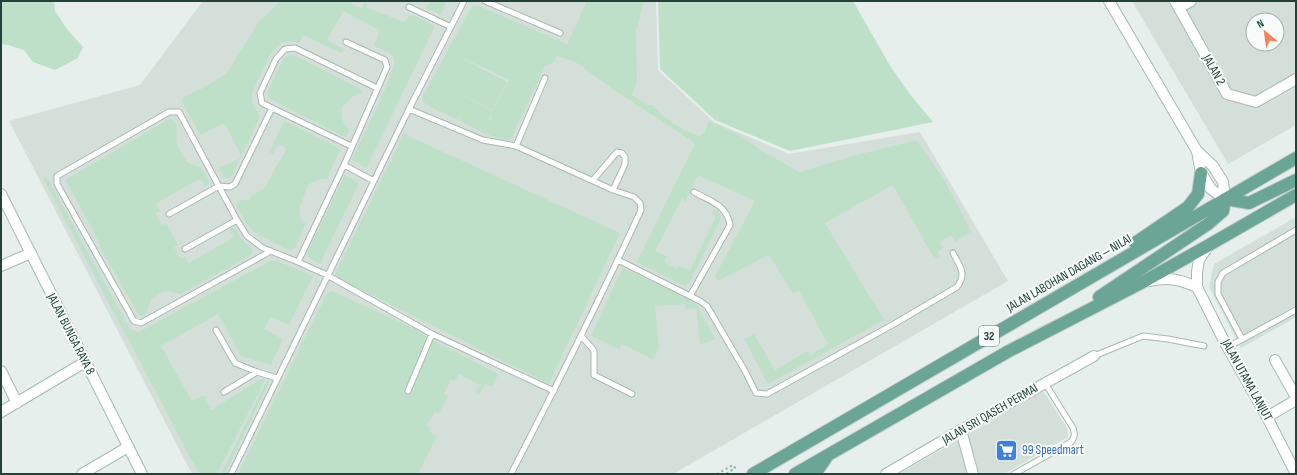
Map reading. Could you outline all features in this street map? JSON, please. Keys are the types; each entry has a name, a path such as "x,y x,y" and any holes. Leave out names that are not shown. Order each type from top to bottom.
{"main road":[{"name":"JALAN LABOHAN DAGANG ‒ NILAI","path":"753,474 1039,306 1296,158"},
{"path":"1039,306 1188,207 1198,194 1201,173"},
{"path":"1055,327 1208,224 1222,211 1225,199 1249,204 1296,180"},
{"name":"32","path":"795,474 944,390 1009,351 1143,282 1296,195"},
{"path":"815,474 830,454"}],"street":[{"path":"1109,1 1197,151 1212,166 1223,182 1225,199"},
{"path":"1177,4 1191,1"},
{"name":"JALAN 2","path":"1177,4 1227,94 1256,102 1296,79"},
{"path":"1197,151 1201,173 1211,189 1225,199"},
{"name":"JALAN BUNGA RAYA 8","path":"1,194 142,474"},
{"name":"JALAN UTAMA LANJUT","path":"1209,245 1199,260 1197,287 1228,347 1267,416 1296,474"},
{"path":"1,266 31,253"},
{"path":"1143,282 1164,278 1182,281 1197,287"},
{"name":"JALAN SRI QASEH PERMAI","path":"886,474 961,430 1094,356"},
{"path":"1275,360 1296,397"},
{"path":"1,412 85,362"},
{"path":"1,371 17,403"},
{"path":"1267,416 1296,400"},
{"path":"961,430 973,474"},
{"path":"82,474 128,447"}],"lane":[{"path":"231,474 327,275 464,1"},
{"path":"485,1 560,33"},
{"path":"409,7 451,26"},
{"path":"298,262 344,165 387,67 385,60 346,42"},
{"path":"352,146 262,103 260,93 276,59 285,49 295,48 377,88"},
{"path":"516,146 545,78"},
{"path":"168,214 219,186 230,186 235,184 272,108"},
{"path":"409,109 484,140 516,146 613,190 634,197 640,203 641,210 618,260 554,391 511,474"},
{"path":"271,251 142,323 134,321 57,184 57,176 169,112 179,112 237,220 247,236 263,248 271,251 298,262 327,275 432,334 554,391"},
{"path":"592,180 617,152 622,153 625,158 624,164 613,190"},
{"path":"344,165 374,181"},
{"path":"690,296 730,225 729,217 722,208 694,192"},
{"path":"185,249 237,220"},
{"path":"1242,339 1218,294 1218,282 1223,273 1296,230"},
{"path":"618,260 700,301 706,306 745,371 756,393 767,394 894,324 957,287 962,281 963,276 954,253"},
{"path":"1228,347 1296,310"},
{"path":"216,330 235,363 277,378"},
{"path":"408,392 432,334"},
{"path":"581,336 594,352 594,375 632,394"},
{"path":"1094,356 1143,336 1204,346"},
{"path":"224,392 257,372"},
{"path":"1014,474 1071,442 1074,438 1075,434 1073,428 1045,383"}],"path":[{"path":"717,474 733,465 735,468 726,474"}],"shaded area":[{"path":"203,1 656,1 658,70 714,122 789,154 920,132 1008,281 673,474 192,474 9,121 140,85"},
{"path":"1132,1 1296,1 1296,125 1228,164"},
{"path":"1296,217 1296,317 1241,348 1209,287 1214,264"},
{"path":"1043,391 1067,428 1068,437 1004,474 899,474"}],"green space":[{"path":"1,1 54,1 55,11 67,29 83,47 78,58 55,70 33,62 24,50 1,44"},
{"path":"281,1 352,1 351,4 361,8 364,3 367,4 367,8 405,22 408,17 413,15 435,26 367,167 364,167 352,160 390,77 394,66 394,59 388,53 374,46 380,30 343,11 327,40 344,49 342,53 303,35 299,43 286,41 277,46 273,51 252,93 252,101 260,117 231,177 224,178 219,168 239,159 241,155 225,125 222,124 200,135 182,102 183,97 203,88 227,73 259,21"},
{"path":"430,1 447,1 441,14 426,9"},
{"path":"587,1 644,1 636,32 637,81 632,95 648,105 653,105 662,114 686,131 699,136 704,133 709,121 740,135 761,150 799,172 860,154 917,140 945,181 971,232 955,242 951,235 940,242 943,248 937,252 939,257 936,258 932,255 893,185 825,223 884,320 768,384 744,339 754,334 775,370 808,351 810,355 828,344 799,291 793,293 769,255 718,281 715,276 755,201 698,175 686,201 682,199 655,251 667,256 664,262 678,269 679,266 690,270 716,216 712,214 714,210 718,211 721,218 689,284 685,286 637,262 695,143 617,92 574,61 556,56 553,63 545,66 512,137 508,140 496,138 459,120 463,111 458,120 423,102 423,96 472,6 477,5 567,44","holes":["464,59 509,80 492,111 449,88 492,110 507,82","465,107 490,119 492,111 491,120"]},
{"path":"658,1 853,1 889,64 909,93 933,122 790,151 715,120 660,69"},
{"path":"289,55 296,56 362,91 363,93 354,96 342,106 342,119 349,130 346,137 268,98 268,91 284,57"},
{"path":"169,119 172,119 175,122 177,128 176,140 183,156 188,163 201,168 209,182 205,186 200,179 156,203 160,211 156,214 162,225 166,223 178,245 174,247 180,258 185,257 189,263 234,237 229,230 232,227 235,228 241,238 252,249 251,255 181,294 165,291 151,299 147,312 140,317 101,249 95,234 65,180"},
{"path":"284,121 339,148 340,150 327,179 319,179 309,184 299,212 302,220 306,224 295,248 289,251 254,232 246,223 236,205 244,199 249,201 250,197 264,188 286,150 282,145 277,146 273,154 269,152"},
{"path":"404,134 620,233 549,384 334,276"},
{"path":"345,175 359,183 320,264 310,259 307,253"},
{"path":"43,178 47,178 130,329 139,332 270,261 278,261 313,276 289,325 271,317 264,329 283,339 271,365 241,356 218,314 161,346 192,401 204,395 211,410 259,380 265,380 217,474 199,474"},
{"path":"623,268 687,298 697,305 715,339 700,344 696,308 686,309 685,304 655,306 659,348 653,360 622,344 619,349 591,336"},
{"path":"332,291 420,331 425,336 498,374 493,387 485,384 480,394 476,392 480,385 459,374 455,381 451,379 444,394 448,396 439,414 435,412 427,426 431,428 429,431 437,436 418,474 238,474 326,295 328,292"},
{"path":"267,380 269,382 225,474 221,474"}],"place":[{"name":"99 Speedmart","path":"1007,450"}]}
